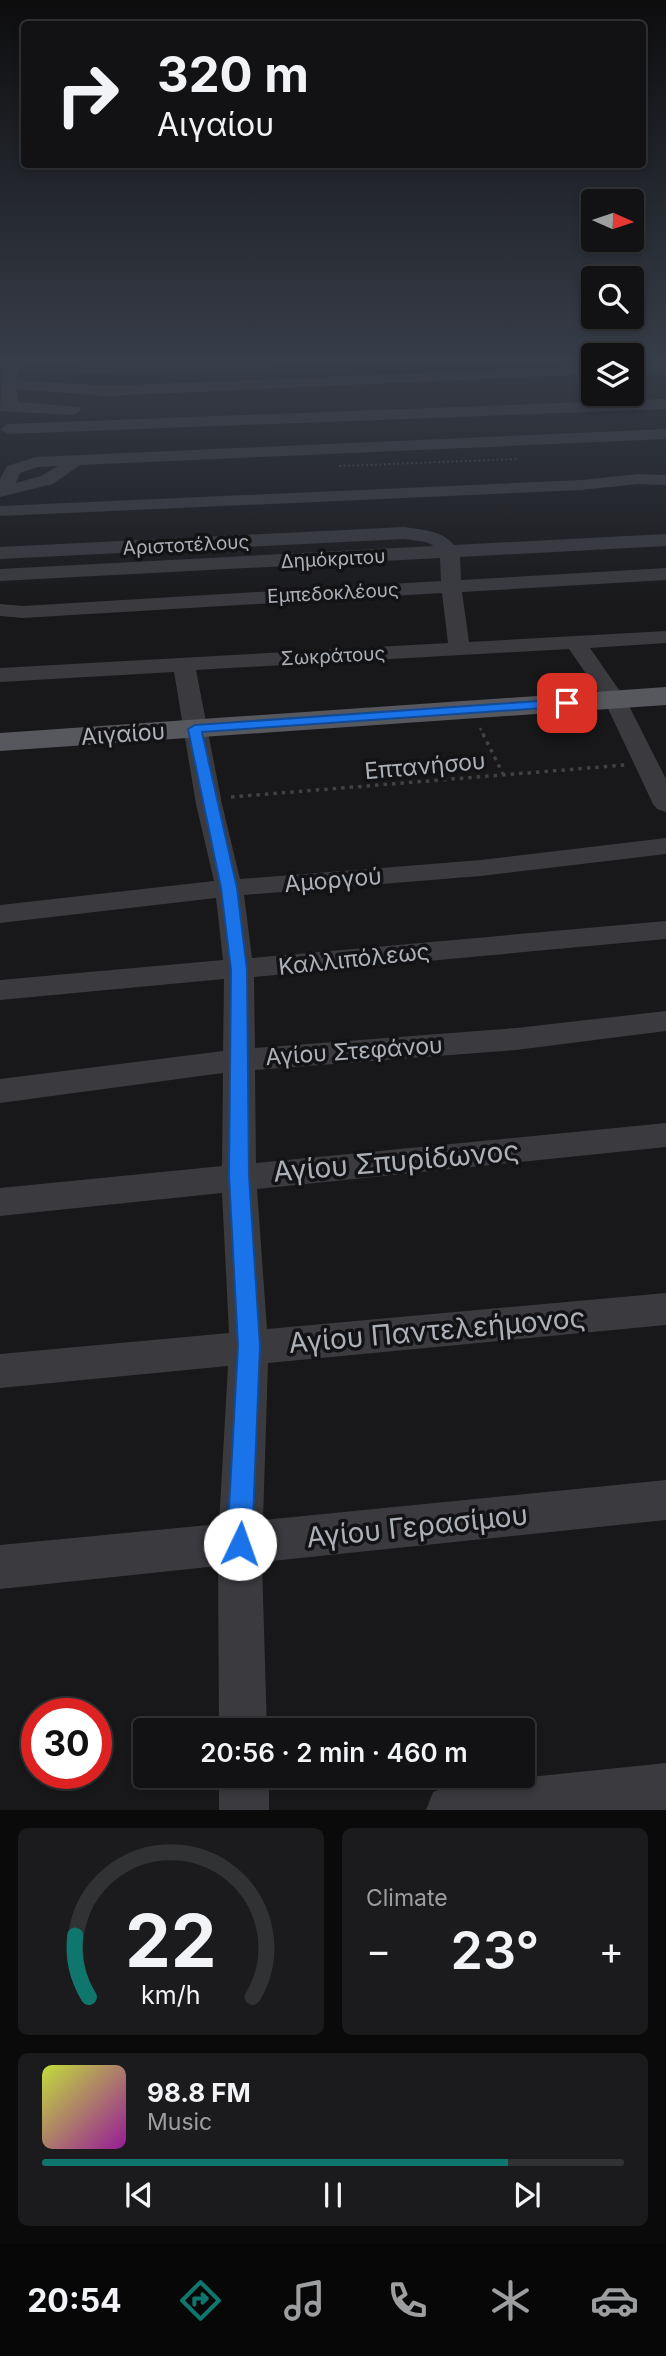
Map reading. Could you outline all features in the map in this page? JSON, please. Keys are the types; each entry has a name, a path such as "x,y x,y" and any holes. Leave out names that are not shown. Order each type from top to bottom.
{"main road":[{"name":"Αιγαίου","path":"0,742 666,696"}],"street":[{"path":"215,454 227,441"},
{"path":"252,441 262,451"},
{"path":"1,490 47,480 71,466 97,465 106,459 489,441"},
{"path":"0,511 501,488 638,479 666,480"},
{"name":"Αριστοτέλους","path":"0,553 404,533 440,541 450,553"},
{"name":"Δημόκριτου","path":"0,575 666,540"},
{"path":"450,553 451,587 459,648"},
{"name":"Εμπεδοκλέους","path":"0,610 23,612 666,574"},
{"name":"Σωκράτους","path":"0,675 666,637"},
{"path":"575,642 655,762 666,804"},
{"path":"184,664 208,799 229,888 239,970 239,1176 249,1346 240,1544 243,1718"},
{"name":"Αμοργού","path":"0,914 229,888 481,868 666,846"},
{"name":"Καλλιπόλεως","path":"0,990 666,930"},
{"name":"Αγίου Στεφάνου","path":"0,1091 238,1060 516,1039 666,1021"},
{"name":"Αγίου Σπυρίδωνος","path":"0,1202 666,1135"},
{"name":"Αγίου Παντελεήμονος","path":"0,1371 666,1308"},
{"name":"Αγίου Γερασίμου","path":"0,1567 666,1500"},
{"path":"244,1788 244,1810"},
{"path":"451,1810 666,1788"}],"path":[{"path":"471,710 503,775"},
{"name":"Επτανήσου","path":"208,799 448,782 655,762"}],"route":[{"path":"240,1544 249,1346 239,1176 239,970 229,888 195,729 567,703"}]}
